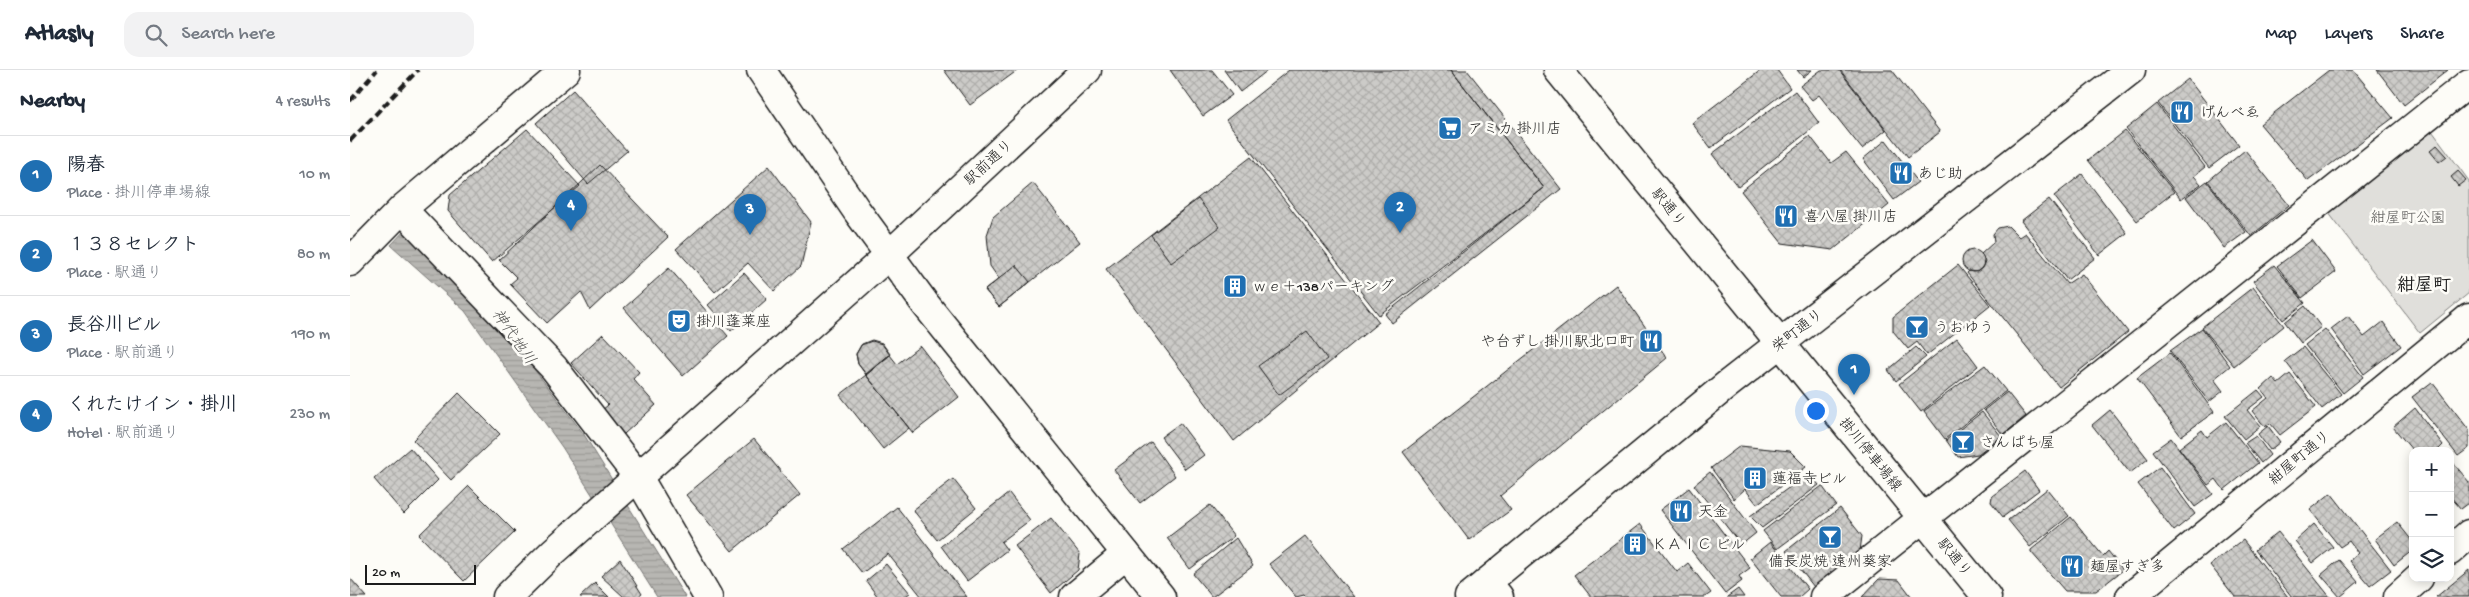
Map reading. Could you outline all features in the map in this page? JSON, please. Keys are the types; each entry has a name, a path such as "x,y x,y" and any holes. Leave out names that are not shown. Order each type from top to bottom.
{"street":[{"path":"350,262 402,209 566,70"},
{"path":"760,70 926,305 1161,597"},
{"name":"駅通り","path":"1558,70 1780,344"},
{"name":"栄町通り","path":"1485,592 1780,344 2131,70"},
{"name":"駅前通り","path":"506,597 553,552 889,255 1079,72"},
{"path":"1824,597 2469,83"},
{"path":"402,209 554,368 638,477 708,597"},
{"name":"紺屋町通リ","path":"2130,597 2469,318"},
{"name":"掛川停車場線","path":"1780,344 1923,518"},
{"name":"駅通り","path":"1923,518 1987,597"},
{"path":"2454,547 2469,534"},
{"path":"1074,597 1126,554"},
{"path":"2398,597 2415,582"}],"green space":[{"name":"紺屋町公園","path":"2427,124 2469,181 2469,293 2420,333 2325,208"}],"shaded area":[{"path":"406,229 485,305 583,433 685,597 657,597 562,447 465,311 391,245"}],"building":[{"path":"944,70 1018,70 970,105"},
{"path":"1170,70 1212,70 1232,95 1203,116"},
{"path":"1224,70 1268,70 1240,92"},
{"path":"1289,70 1451,70 1544,188 1379,315 1226,120"},
{"path":"1451,70 1467,70 1561,189 1392,323 1385,314 1544,188"},
{"path":"1761,70 1777,70 1790,88 1711,148 1692,123"},
{"path":"1797,70 1812,70 1803,77"},
{"path":"1821,70 1839,70 1886,130 1862,149 1819,95 1812,100 1800,86"},
{"path":"1840,70 1892,70 1940,132 1908,157"},
{"path":"2329,70 2353,70 2393,118 2308,181 2260,124"},
{"path":"2377,70 2448,70 2404,105"},
{"path":"2188,79 2239,145 2209,168 2158,103"},
{"path":"573,90 627,151 588,184 536,123"},
{"path":"1795,91 1819,123 1738,187 1712,154"},
{"path":"2157,104 2205,167 2194,176 2201,184 2181,199 2126,129"},
{"path":"527,129 580,186 492,262 448,211 450,195"},
{"path":"2125,131 2174,192 2137,221 2088,160"},
{"path":"1810,136 1831,163 1846,152 1889,205 1833,250 1782,243 1741,191"},
{"path":"1886,140 1918,182 1894,200 1863,159"},
{"path":"2437,145 2447,156 2439,162 2430,151"},
{"path":"2245,150 2289,205 2251,236 2208,181"},
{"name":"ｗｅ＋138パーキング","path":"1251,157 1379,322 1234,441 1106,269"},
{"path":"600,165 668,237 590,310 581,292 547,323 510,284 517,278 499,260"},
{"path":"769,166 811,222 801,266 774,291 748,263 715,292 676,249"},
{"path":"2458,171 2466,180 2458,186 2451,177"},
{"path":"2082,174 2127,233 2099,255 2054,196"},
{"path":"2207,181 2246,232 2224,248 2186,197"},
{"path":"1033,183 1080,242 999,307 985,290 999,279 990,266 987,235 993,217"},
{"path":"1198,199 1220,227 1171,263 1151,235"},
{"path":"2049,199 2095,258 2067,280 2021,221"},
{"path":"2008,226 2019,237 2025,233 2067,284 2082,274 2128,332 2059,387 1967,273 1969,271 1977,272 1982,268 1985,261 1981,254 1994,242 1993,234 1998,228"},
{"path":"2312,240 2336,272 2302,298 2277,266"},
{"path":"1973,250 1981,253 1984,261 1981,269 1973,272 1965,269 1962,261 1965,253"},
{"path":"1016,265 1030,282 999,307 985,290"},
{"path":"1958,265 1990,305 1927,355 1917,342 1908,349 1893,331 1893,317"},
{"path":"2274,265 2305,303 2283,320 2253,281"},
{"path":"669,268 728,336 683,376 624,308"},
{"path":"744,273 767,299 731,331 708,305"},
{"path":"1616,285 1667,358 1500,496 1511,510 1469,540 1403,452"},
{"path":"2253,287 2284,326 2234,366 2202,327"},
{"path":"2305,306 2321,327 2301,343 2285,322"},
{"path":"2348,316 2364,337 2383,322 2401,346 2364,374 2331,329"},
{"path":"2202,328 2230,366 2214,379 2223,391 2209,402 2170,351"},
{"path":"2325,329 2363,377 2343,393 2305,345"},
{"path":"1307,331 1327,359 1279,395 1258,366"},
{"path":"603,334 639,372 633,379 656,405 624,434 607,434 594,417 608,405 571,363"},
{"path":"1957,338 1978,366 1921,412 1899,384"},
{"path":"872,340 882,343 890,354 866,374 858,364 856,354 862,344"},
{"path":"872,341 882,344 890,355 866,375 858,364 856,354 861,345"},
{"path":"920,346 959,397 913,433 866,375 890,355 897,364"},
{"path":"1916,347 1926,357 1896,381 1888,370"},
{"path":"2303,347 2341,394 2322,409 2285,361"},
{"path":"2170,353 2214,412 2181,436 2137,378"},
{"path":"1985,365 2006,391 1945,439 1924,411"},
{"path":"2290,374 2316,407 2280,435 2270,423 2265,427 2252,411 2268,398 2261,389 2273,378 2278,384"},
{"path":"866,375 909,428 883,449 840,395"},
{"path":"2432,382 2469,430 2469,448 2458,456 2454,451 2454,447 2451,447 2412,397"},
{"path":"2258,390 2264,397 2247,410 2260,426 2244,439 2225,416"},
{"path":"2007,392 2026,416 2003,435 1984,410"},
{"path":"459,393 500,434 451,480 413,440"},
{"path":"2415,408 2443,445 2441,447 2410,447 2393,427"},
{"path":"2110,410 2148,459 2130,473 2092,425"},
{"path":"1982,412 2001,436 1978,454 1958,457 1946,440"},
{"path":"2226,422 2258,463 2224,490 2216,479 2208,485 2179,448 2202,430 2207,437"},
{"path":"1180,423 1204,455 1185,469 1161,437"},
{"path":"2268,426 2280,442 2270,450 2258,434"},
{"path":"2256,436 2270,455 2261,463 2245,443"},
{"path":"2171,438 2213,494 2195,507 2153,451"},
{"path":"754,439 800,495 732,551 686,495"},
{"path":"1151,442 1175,476 1140,503 1114,470"},
{"name":"蓮福寺ビル","path":"1740,446 1790,451 1806,467 1757,504 1745,489 1734,499 1711,468"},
{"path":"410,448 438,480 404,514 374,479"},
{"path":"2454,464 2469,482 2469,503 2461,509 2454,501"},
{"path":"2160,467 2195,514 2174,531 2138,484"},
{"path":"2025,471 2039,490 2003,517 1991,502 1992,496"},
{"path":"1710,472 1756,533 1741,545 1694,485"},
{"path":"1809,473 1819,485 1762,528 1750,516"},
{"path":"953,479 976,508 937,540 913,510"},
{"path":"469,486 515,532 464,581 419,535"},
{"path":"1822,486 1836,505 1777,549 1763,531"},
{"path":"1689,488 1750,568 1739,576 1742,581 1725,594 1660,510"},
{"path":"2047,489 2069,516 2030,547 2008,520"},
{"path":"1009,493 1030,520 1001,542 1007,550 967,581 941,546"},
{"path":"2331,493 2391,570 2370,586 2349,561 2358,553 2349,541 2340,547 2310,510"},
{"path":"1210,505 1234,536 1190,569 1167,538"},
{"path":"897,507 967,597 922,597 888,554 862,573 843,549"},
{"path":"1840,508 1862,536 1860,551 1814,587 1786,551"},
{"path":"2071,517 2103,556 2108,551 2123,570 2096,591 2065,591 2031,552 2031,550"},
{"path":"1051,518 1080,554 1078,570 1051,593 1015,546"},
{"path":"2397,522 2409,537 2409,553 2394,565 2375,539"},
{"name":"ＫＡＩＣ ビル","path":"1640,524 1677,572 1688,563 1711,593 1705,597 1591,597 1574,575"},
{"path":"2314,524 2333,547 2313,563 2295,541"},
{"path":"2278,532 2330,597 2292,597 2255,550"},
{"path":"1305,536 1354,597 1306,597 1304,595 1296,597 1269,564"},
{"path":"1236,538 1253,566 1212,597 1193,574"},
{"path":"2243,540 2288,597 2235,597 2210,565"},
{"path":"1770,542 1808,589 1799,597 1781,597 1750,558"},
{"path":"620,559 642,594 638,597 624,597 601,576"},
{"path":"2339,560 2358,582 2340,597 2321,575"},
{"path":"886,564 910,593 904,597 878,597 866,581"},
{"path":"2469,570 2469,597 2436,597"},
{"path":"350,578 367,597 350,597"},
{"path":"1879,579 1899,580 1912,597 1862,597"},
{"path":"595,583 609,597 580,597"},
{"path":"1738,589 1744,597 1727,597"}],"railway":[{"path":"350,101 377,70"},
{"path":"350,141 418,70"}],"place":[{"name":"げんべゑ","path":"2182,112"},
{"name":"アミカ 掛川店","path":"1450,128"},
{"name":"あじ助","path":"1901,173"},
{"name":"喜八屋 掛川店","path":"1786,216"},
{"name":"くれたけイン・掛川","path":"571,231"},
{"name":"１３８セレクト","path":"1400,233"},
{"name":"長谷川ビル","path":"750,235"},
{"name":"ｗｅ＋138パーキング","path":"1235,286"},
{"name":"掛川蓬莱座","path":"679,321"},
{"name":"うおゆう","path":"1917,327"},
{"name":"や台ずし 掛川駅北口町","path":"1651,341"},
{"name":"陽春","path":"1854,395"},
{"name":"さんぱち屋","path":"1963,442"},
{"name":"蓮福寺ビル","path":"1755,478"},
{"name":"天金","path":"1681,511"},
{"name":"備長炭焼 遠州葵家","path":"1830,537"},
{"name":"ＫＡＩＣ ビル","path":"1635,544"},
{"name":"麺屋すぎ多","path":"2072,566"}],"district":[{"name":"紺屋町","path":"2424,284"}],"water label":[{"name":"神代地川","path":"515,336"}]}
